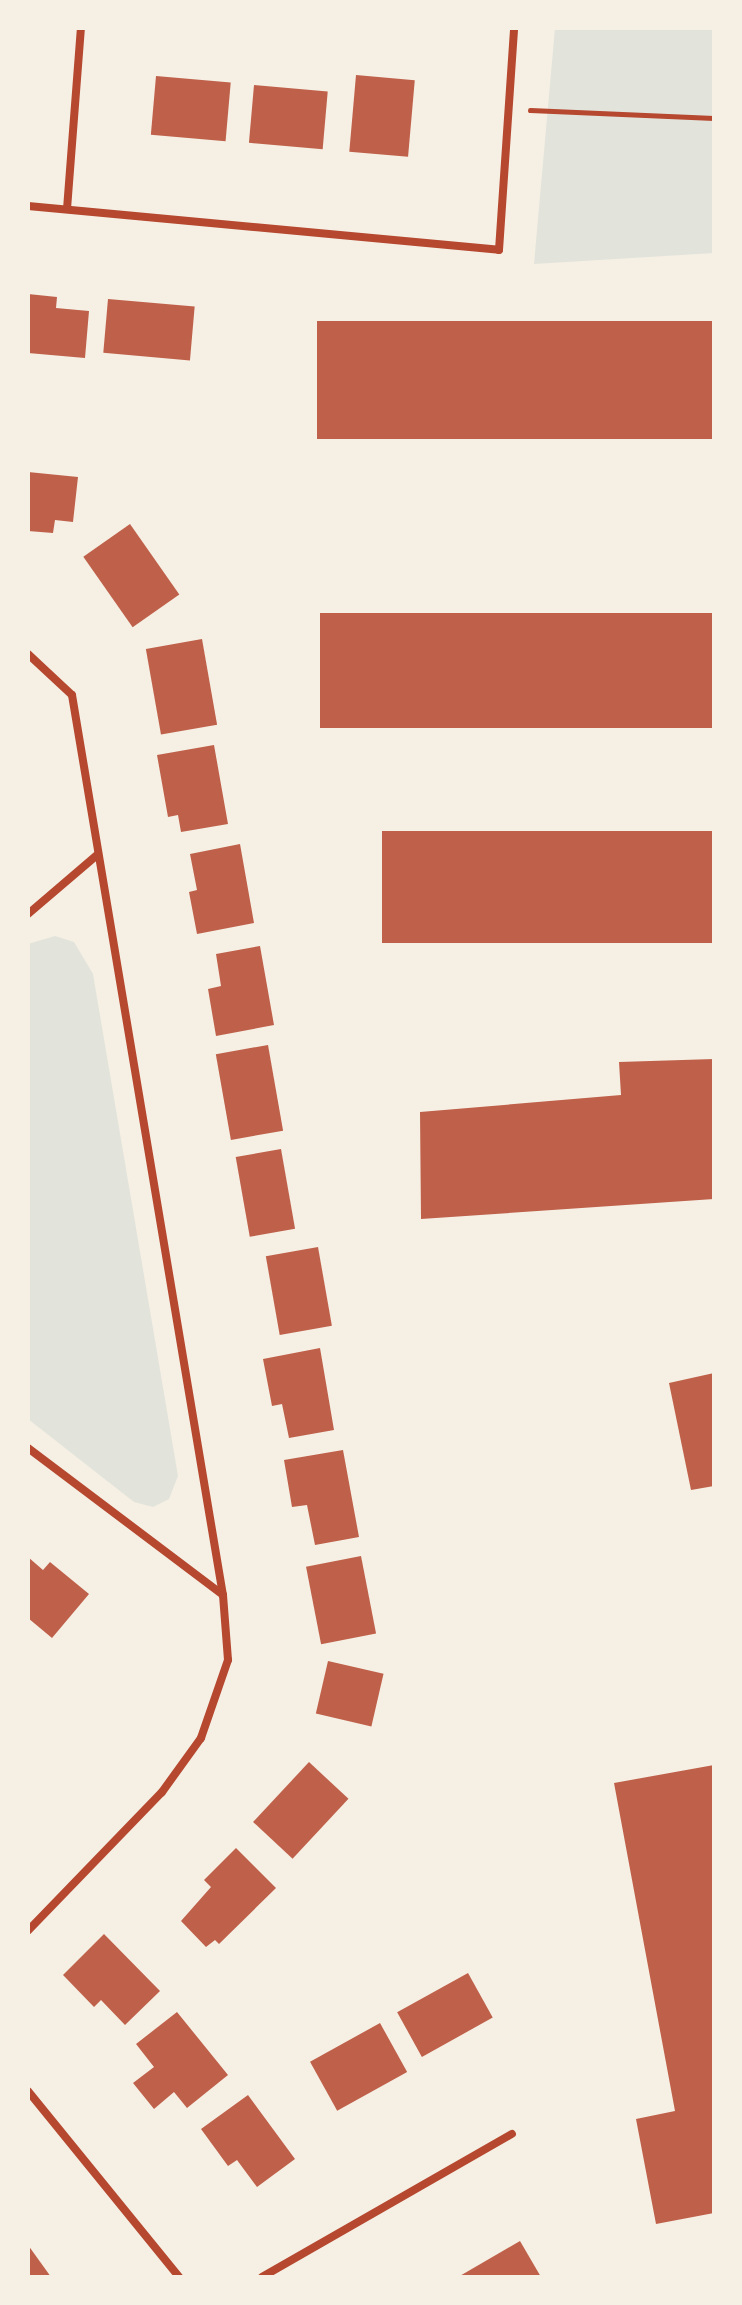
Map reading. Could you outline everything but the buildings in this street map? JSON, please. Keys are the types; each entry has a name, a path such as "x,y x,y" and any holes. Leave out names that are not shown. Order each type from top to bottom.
{"street":[{"path":"67,209 81,28"},
{"path":"28,206 499,250 514,28"},
{"path":"28,654 72,695 223,1595 228,1660 201,1738 162,1792 28,1931"},
{"path":"28,914 97,855"},
{"path":"28,1448 223,1595"},
{"path":"28,2091 87,2157 179,2277"},
{"path":"262,2277 512,2134"}],"path":[{"path":"509,109 714,118"}],"shaded area":[{"path":"555,28 714,28 714,253 534,264"},
{"path":"55,936 74,942 93,974 178,1476 169,1499 153,1507 134,1502 28,1419 28,944"}]}
